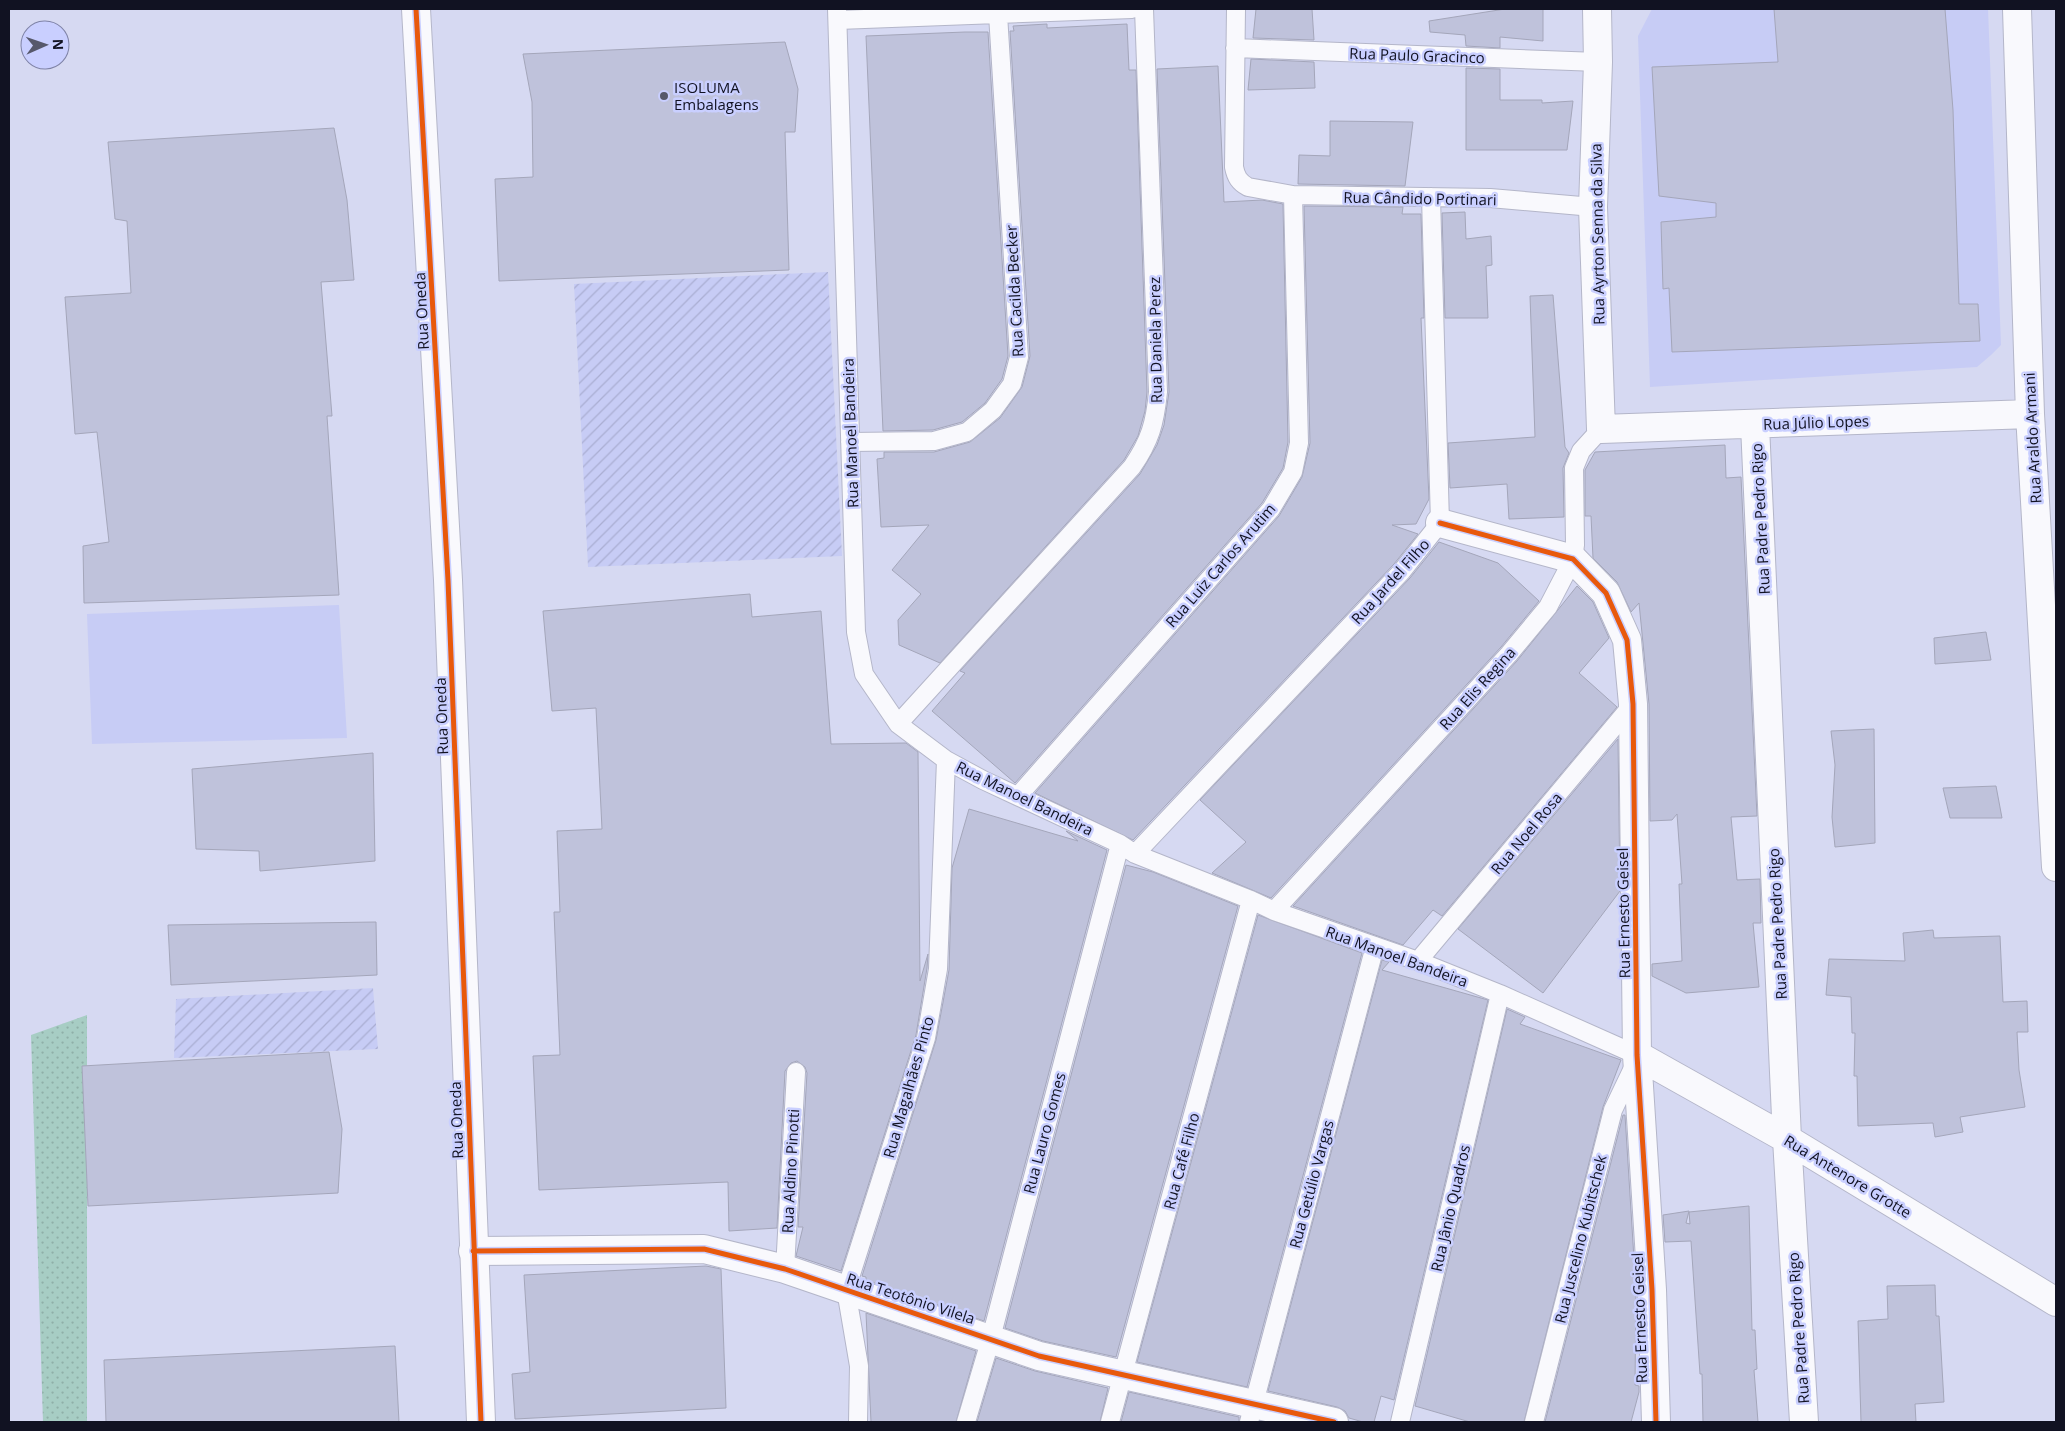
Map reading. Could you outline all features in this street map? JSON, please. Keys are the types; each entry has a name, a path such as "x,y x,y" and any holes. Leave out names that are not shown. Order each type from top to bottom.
{"street":[{"name":"Rua Oneda","path":"416,9 448,580 481,1422"},
{"name":"Rua Ayrton Senna da Silva","path":"1597,9 1598,62 1593,207 1601,429"},
{"name":"Rua Araldo Armani","path":"2017,9 2030,414 2056,834 2056,867"},
{"name":"Rua Júlio Lopes","path":"1601,429 2030,414"},
{"name":"Rua Padre Pedro Rigo","path":"1755,425 1787,1139 1804,1422"},
{"path":"1440,523 1573,559"},
{"name":"Rua Ernesto Geisel","path":"1573,559 1606,593 1627,640 1633,704 1637,1057 1652,1290 1656,1422"},
{"name":"Rua Antenore Grotte","path":"1637,1057 1787,1139 2056,1302"},
{"name":"Rua Teotônio Vilela","path":"473,1251 704,1249 785,1269 1039,1356 1123,1376 1251,1413 1334,1422"}],"lane":[{"path":"838,14 998,14 1132,9"},
{"name":"Rua Daniela Perez","path":"898,724 1132,467 1145,449 1155,424 1158,392 1144,9"},
{"path":"1235,48 1236,9"},
{"name":"Rua Manoel Bandeira","path":"838,14 856,632 864,674 898,724 946,760 1128,849 1274,911 1418,961 1500,994 1637,1057"},
{"name":"Rua Cacilda Becker","path":"850,442 934,442 967,432 993,410 1012,384 1019,356 998,14"},
{"name":"Rua Paulo Gracinco","path":"1235,48 1598,62"},
{"name":"Rua Cândido Portinari","path":"1235,48 1234,167 1236,177 1248,187 1293,195 1490,198 1593,207"},
{"name":"Rua Luiz Carlos Arutim","path":"1018,796 1271,510 1294,472 1300,443 1293,195"},
{"path":"1431,197 1440,523"},
{"name":"Rua Elis Regina","path":"1274,911 1509,654 1548,606 1573,559 1575,545 1574,468 1576,458 1601,429"},
{"name":"Rua Jardel Filho","path":"1128,849 1402,571 1440,523"},
{"name":"Rua Noel Rosa","path":"1418,961 1633,704"},
{"name":"Rua Magalhães Pinto","path":"846,1290 926,1038 938,969 946,760"},
{"name":"Rua Lauro Gomes","path":"966,1422 1128,849"},
{"name":"Rua Café Filho","path":"1110,1422 1251,900"},
{"name":"Rua Getúlio Vargas","path":"1251,1413 1375,946"},
{"name":"Rua Jânio Quadros","path":"1400,1422 1500,994"},
{"name":"Rua Juscelino Kubitschek","path":"1534,1422 1613,1110 1637,1057"},
{"name":"Rua Aldino Pinotti","path":"785,1269 796,1072"},
{"path":"846,1290 859,1366 858,1422"}],"shaded area":[{"path":"1652,9 1988,9 2001,345 1977,367 1650,387 1638,36"},
{"path":"828,272 842,556 588,567 574,284"},
{"path":"339,605 347,738 92,744 87,614"},
{"path":"373,988 378,1049 174,1058 176,999"}],"green space":[{"path":"87,1015 87,1422 43,1422 31,1035"}],"building":[{"path":"1256,9 1312,9 1314,40 1253,38"},
{"path":"1505,9 1543,9 1543,41 1500,37 1500,48 1466,46 1465,35 1430,32 1429,21"},
{"path":"1774,9 1945,9 1953,110 1959,304 1978,304 1980,341 1672,352 1669,288 1663,289 1661,222 1716,217 1716,203 1659,196 1652,67 1778,62"},
{"path":"1047,24 1047,28 1127,24 1129,70 1136,70 1147,392 1145,411 1138,436 1124,460 940,663 899,645 898,620 921,594 892,570 929,525 881,527 877,459 884,458 884,452 934,452 970,442 1000,418 1022,387 1030,356 1010,31 1014,31 1013,26"},
{"path":"988,32 1008,356 1002,379 985,403 962,422 933,430 883,431 866,36"},
{"path":"785,42 798,89 795,132 785,132 789,270 499,281 495,179 533,177 532,102 523,54"},
{"path":"1251,59 1314,62 1315,88 1248,90"},
{"path":"1218,66 1224,202 1262,200 1283,204 1288,442 1283,468 1262,503 1015,783 932,711 965,673 960,671 1140,474 1157,445 1164,425 1169,392 1157,69"},
{"path":"1466,68 1500,69 1500,100 1542,100 1542,103 1573,101 1567,150 1466,150"},
{"path":"1330,121 1413,122 1405,186 1298,184 1299,155 1330,156"},
{"path":"334,128 347,200 354,280 321,282 332,416 327,416 339,595 84,603 83,546 109,542 97,432 75,434 65,297 131,293 127,221 115,219 108,142"},
{"path":"1304,206 1403,207 1402,214 1421,214 1424,318 1421,318 1429,499 1416,524 1392,525 1418,534 1394,564 1133,840 1035,793 1279,516 1302,477 1310,443"},
{"path":"1465,212 1466,239 1491,236 1492,265 1486,266 1488,318 1445,318 1442,213"},
{"path":"1553,295 1565,447 1569,453 1563,468 1564,517 1509,519 1507,484 1450,488 1448,443 1535,437 1530,296"},
{"path":"1725,445 1726,478 1741,477 1757,816 1731,817 1737,880 1760,879 1761,923 1753,923 1759,987 1686,993 1652,976 1652,964 1682,961 1679,884 1682,884 1677,814 1672,820 1650,821 1649,704 1639,603 1631,612 1617,582 1593,558 1591,516 1585,516 1585,470 1595,452"},
{"path":"1439,542 1498,563 1539,601 1501,647 1271,898 1212,873 1246,842 1200,800 1410,578"},
{"path":"1577,586 1593,602 1609,638 1579,673 1617,707 1442,916 1433,910 1403,945 1293,906 1517,661"},
{"path":"750,594 752,617 821,611 831,744 906,743 918,752 920,981 928,954 927,968 916,1035 841,1271 796,1256 803,1227 798,1227 807,1073 805,1067 797,1061 791,1063 785,1071 777,1228 729,1231 728,1182 539,1190 533,1056 560,1055 554,912 560,912 557,831 602,829 596,708 552,711 543,611"},
{"path":"1986,632 1991,660 1935,664 1934,638"},
{"path":"1874,729 1875,843 1835,847 1832,817 1835,765 1831,731"},
{"path":"1618,739 1620,891 1543,993 1458,929"},
{"path":"373,753 375,861 260,871 259,851 196,849 192,769"},
{"path":"1996,786 2002,818 1950,818 1943,788"},
{"path":"969,809 1078,841 1066,831 1107,850 984,1321 866,1280 866,1277 862,1276 936,1040 949,970 952,868"},
{"path":"1126,865 1153,872 1238,906 1116,1357 1043,1341 1005,1328"},
{"path":"1258,915 1362,953 1247,1387 1137,1362"},
{"path":"376,922 377,975 171,985 168,925"},
{"path":"1933,930 1934,938 2000,936 2003,1002 2027,1001 2028,1032 2017,1032 2019,1070 2025,1107 1960,1117 1963,1132 1935,1137 1933,1123 1858,1126 1857,1076 1854,1076 1855,1033 1852,1033 1851,997 1826,995 1829,959 1905,961 1903,933"},
{"path":"1382,960 1389,962 1382,970 1488,1000 1394,1400 1381,1396 1374,1422 1363,1422 1349,1418 1345,1411 1337,1407 1268,1391"},
{"path":"1507,1009 1525,1017 1520,1024 1621,1060 1603,1107 1524,1422 1470,1422 1415,1406"},
{"path":"329,1052 342,1129 338,1193 88,1206 82,1066"},
{"path":"1623,1115 1625,1115 1636,1291 1635,1385 1639,1386 1639,1392 1631,1422 1545,1422"},
{"path":"1749,1206 1752,1330 1755,1330 1757,1369 1754,1370 1758,1422 1703,1422 1702,1374 1700,1374 1691,1241 1665,1242 1663,1215 1689,1211 1686,1223 1690,1224 1689,1212"},
{"path":"706,1266 721,1269 726,1408 515,1419 512,1374 530,1372 524,1275"},
{"path":"1935,1285 1936,1316 1939,1316 1944,1402 1915,1404 1916,1422 1861,1422 1858,1321 1888,1319 1887,1286"},
{"path":"866,1313 976,1351 956,1422 871,1422"},
{"path":"395,1346 399,1422 106,1422 104,1360"},
{"path":"996,1358 1035,1371 1108,1388 1100,1422 977,1422"},
{"path":"1129,1392 1239,1417 1239,1422 1121,1422"}],"cycle path":[{"path":"416,9 448,580 481,1422"},
{"path":"1440,523 1573,559 1606,593 1627,640 1633,704 1637,1055 1652,1290 1656,1422"},
{"path":"473,1251 704,1249 785,1269 1039,1356 1334,1422"}],"place":[{"name":"ISOLUMA Embalagens","path":"664,96"}]}
